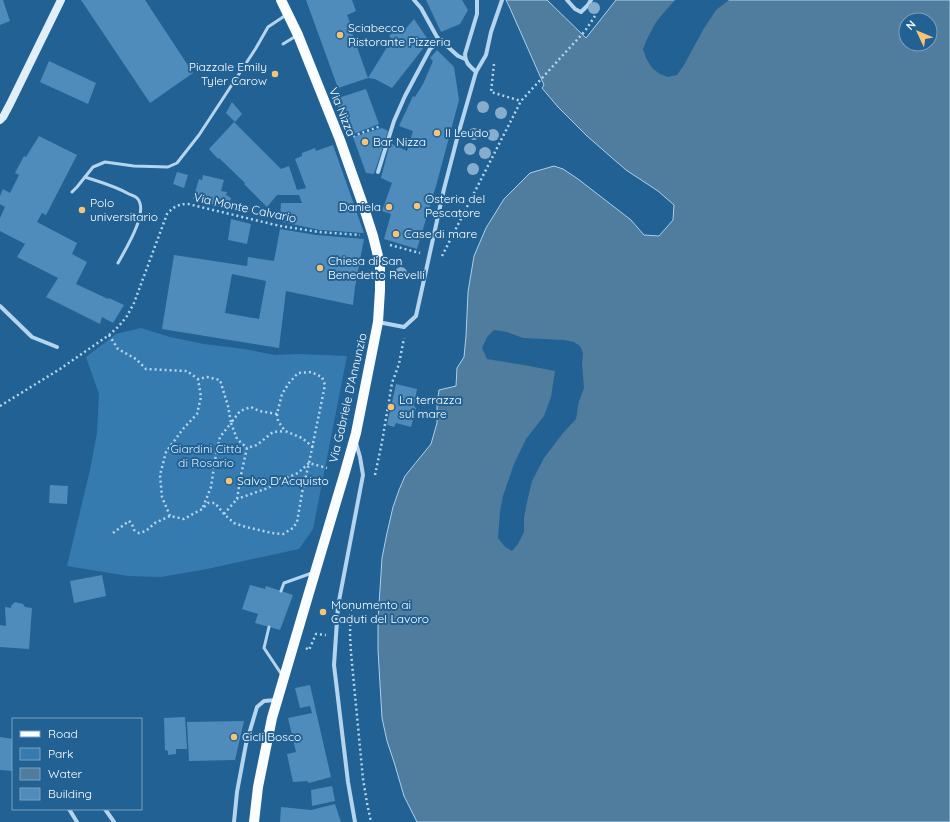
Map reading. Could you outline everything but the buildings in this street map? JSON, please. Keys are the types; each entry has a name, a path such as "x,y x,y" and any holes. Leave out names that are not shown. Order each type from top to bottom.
{"main road":[{"path":"0,120 10,104 61,0"},
{"name":"Via Nizza","path":"281,0 298,36 340,140 373,236"},
{"name":"Via Gabriele D'Annunzio","path":"254,822 258,787 276,700 316,572 354,438 378,322 381,276 380,264 373,236"}],"street":[{"path":"414,0 421,8 440,41 458,56 465,59"},
{"path":"476,72 468,64 465,59 465,54 477,14 477,0"},
{"path":"378,322 404,327 416,316 444,189 476,72 486,55 491,32 502,0"},
{"path":"567,0 575,9 581,12 591,0"},
{"path":"378,172 394,121 405,96 430,49 440,41"},
{"path":"0,306 32,337 58,347"},
{"path":"354,438 360,457 363,475 338,606 334,665 348,782 355,822"},
{"path":"234,822 237,792 246,744 256,707 264,701 276,700"},
{"path":"70,810 77,822"},
{"path":"106,810 114,822"}],"lane":[{"path":"72,192 93,167 105,162 134,166 168,167 177,163 199,135 268,27 288,14"},
{"path":"283,44 298,36"},
{"path":"85,177 122,190 136,198 140,203 140,215 137,226 118,263"},
{"path":"281,591 284,583 316,572"},
{"path":"270,627 264,648 284,677"}],"path":[{"path":"384,243 441,257 521,101 585,31"},
{"path":"486,55 494,62 491,92 521,101"},
{"path":"348,138 394,121"},
{"name":"Via Monte Calvario","path":"0,406 60,369 109,335 119,326 127,316 134,303 166,214 175,206 188,204 280,226 319,232 373,236"},
{"path":"109,335 118,350 136,359 146,369 187,371 198,379 201,397 197,414 183,429 166,452 160,476 162,497 170,516"},
{"path":"374,478 392,383 399,364 404,337"},
{"path":"113,533 129,521 134,530 139,533 146,531 154,523 170,516 184,518 202,509 208,503 216,503 224,514 234,522 246,527 283,534 293,528 297,522 325,385 322,377 311,372 298,373 289,383 282,394 277,414 278,421 285,431"},
{"path":"198,379 207,376 220,380 228,406 231,423 237,439 247,448"},
{"path":"202,509 211,487 220,437 240,411 251,407 259,411 277,414"},
{"path":"247,448 257,445 273,432 285,431 302,438 313,447"},
{"path":"237,499 240,475 247,448"},
{"path":"309,463 327,468"},
{"path":"224,514 237,499 268,488 298,473 309,463"},
{"path":"352,598 350,634 351,653 364,785 371,822"},
{"path":"294,644 309,650 316,634 336,636"}],"green space":[{"name":"Giardini Città di Rosario","path":"141,328 170,337 204,344 275,355 297,354 347,356 313,529 299,549 207,569 161,577 128,576 67,566 90,470 97,433 99,394 86,357 116,334"}],"water":[{"path":"506,0 547,0 586,38 616,0 950,0 950,822 417,822 404,796 387,741 382,718 378,650 378,620 382,558 393,507 405,476 431,444 437,423 439,390 456,386 457,368 464,357 468,292 474,256 486,228 504,199 530,173 554,166 563,169 578,179 631,220 644,235 659,236 673,220 674,205 658,191 626,170 587,136 558,107 542,88 544,85"}],"pier":[{"path":"675,0 729,0 716,10 677,75 668,77 660,74 652,68 643,49 655,24"},
{"path":"494,330 507,332 523,338 564,340 574,342 580,346 583,353 582,364 584,388 579,401 576,419 544,458 532,481 524,518 524,532 518,544 512,551 505,547 498,538 503,496 514,464 526,439 544,416 551,397 555,371 487,359 482,348 487,337"}],"place":[{"name":"Sciabecco Ristorante Pizzeria","path":"340,35"},
{"name":"Piazzale Emily Tyler Carow","path":"275,74"},
{"name":"Il Leudo","path":"437,133"},
{"name":"Bar Nizza","path":"365,142"},
{"name":"Osteria del Pescatore","path":"417,206"},
{"name":"Daniela","path":"389,207"},
{"name":"Polo universitario","path":"82,210"},
{"name":"Case di mare","path":"396,234"},
{"name":"Chiesa di San Benedetto Revelli","path":"320,268"},
{"name":"La terrazza sul mare","path":"391,407"},
{"name":"Salvo D'Acquisto","path":"229,481"},
{"name":"Monumento ai Caduti del Lavoro","path":"323,612"},
{"name":"Cicli Bosco","path":"234,737"}]}
